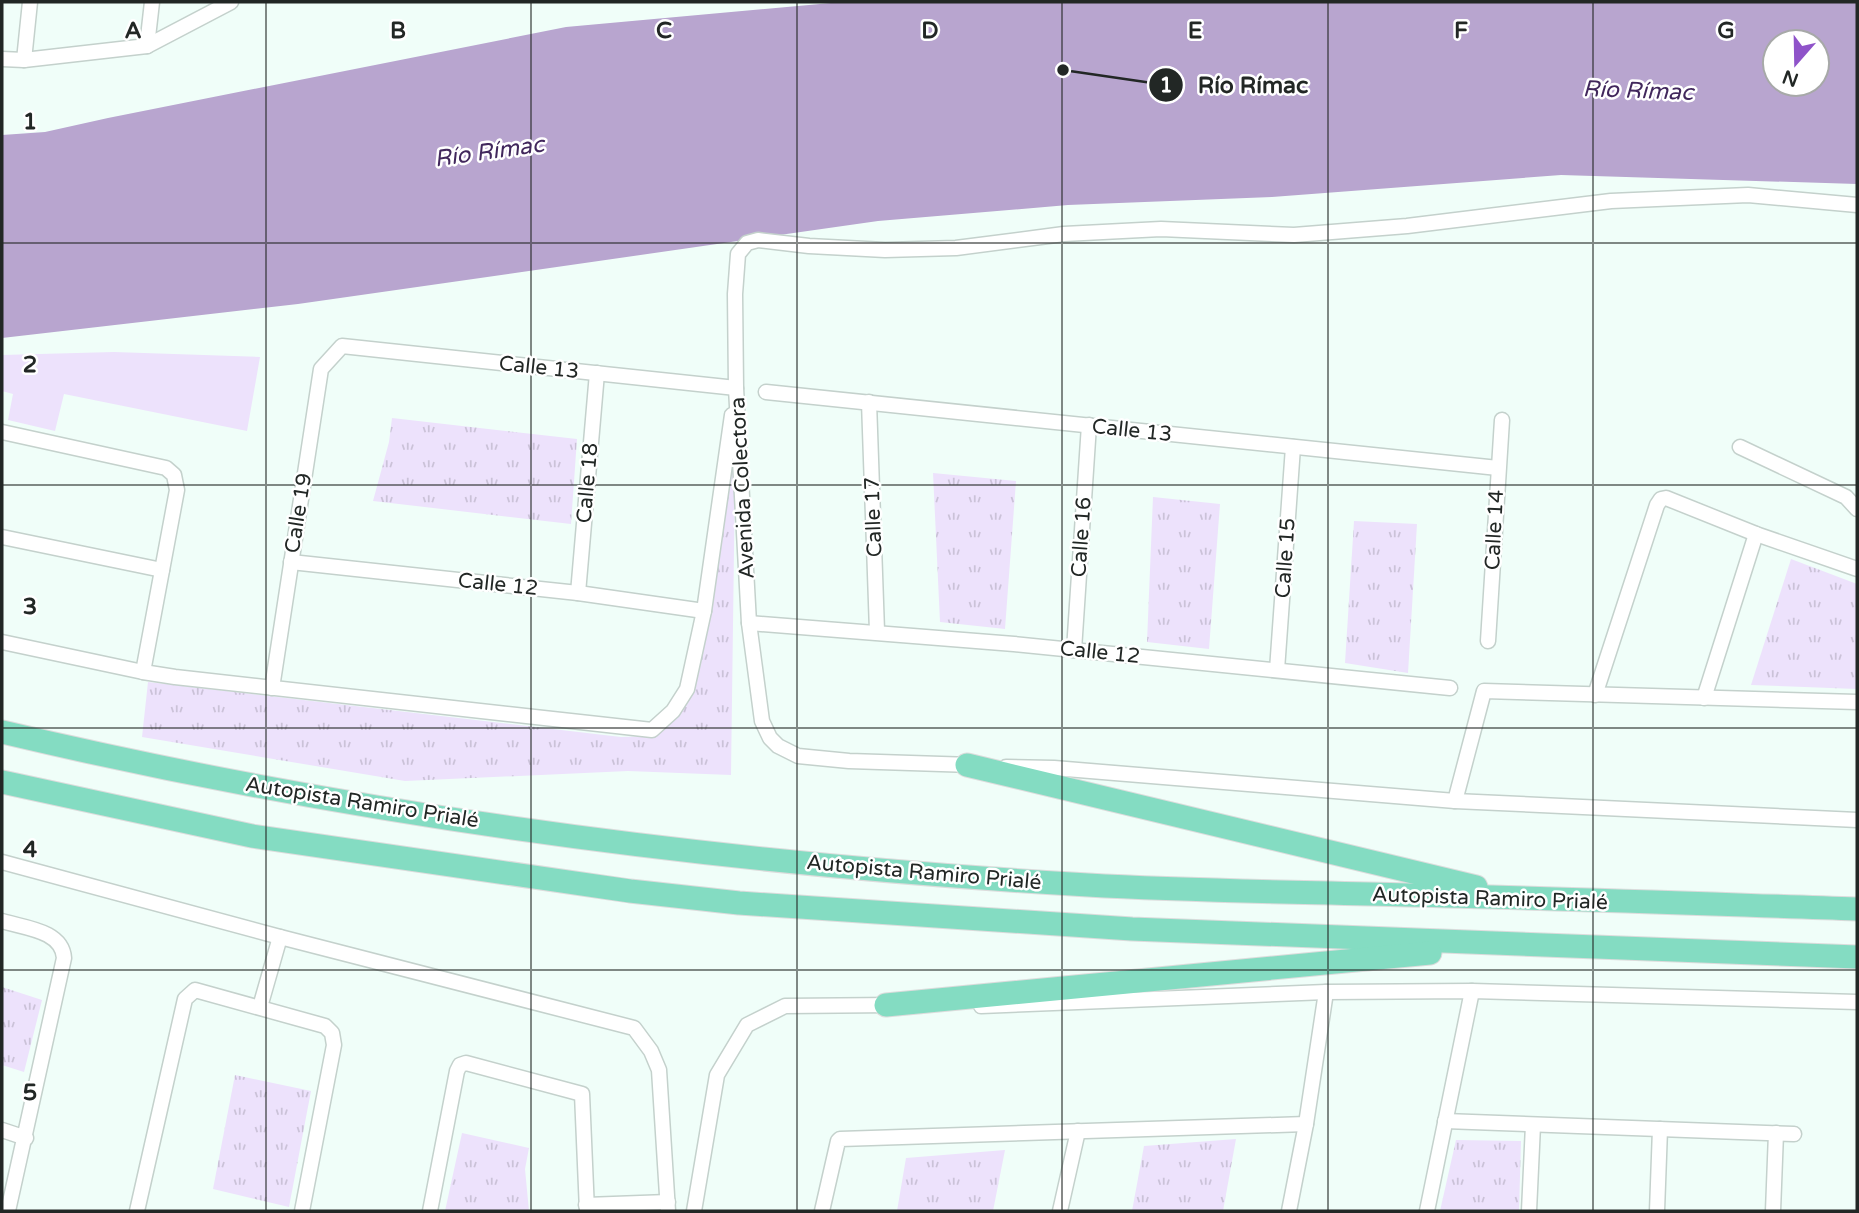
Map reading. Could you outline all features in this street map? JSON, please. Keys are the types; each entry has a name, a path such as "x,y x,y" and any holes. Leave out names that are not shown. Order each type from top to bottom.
{"highway":[{"name":"Autopista Ramiro Prialé","path":"2,732 212,777 391,809 555,833 887,870 1258,893 1857,909"},
{"path":"967,765 1523,898"},
{"name":"Autopista Ramiro Prialé","path":"2,782 252,836 630,891 712,900 1132,929 1857,957"},
{"path":"886,1005 1516,945"}],"street":[{"path":"24,61 30,2"},
{"path":"147,46 152,2"},
{"path":"2,59 24,61 147,46 231,2"},
{"name":"Avenida Colectora","path":"967,765 849,761 798,756 778,747 770,738 762,720 749,623 736,388 735,294 738,254 747,243 758,240 885,250 956,248 1063,234 1161,229 1294,235 1407,226 1611,201 1734,196 1857,205"},
{"name":"Calle 13","path":"342,346 736,388"},
{"name":"Calle 19","path":"272,688 321,369 342,346"},
{"name":"Calle 18","path":"578,593 597,373"},
{"path":"2,642 143,672 652,730 673,711 687,689 704,611 736,388"},
{"name":"Calle 13","path":"766,392 1498,468"},
{"name":"Calle 17","path":"869,402 877,631"},
{"name":"Calle 14","path":"1488,641 1502,420"},
{"name":"Calle 16","path":"1074,650 1088,425"},
{"path":"2,432 166,468 174,475 177,490 143,672"},
{"name":"Calle 15","path":"1277,670 1293,447"},
{"path":"1740,447 1846,497 1857,509"},
{"path":"1595,695 1661,499 1666,498 1756,534 1857,569"},
{"path":"1704,698 1756,534"},
{"path":"2,537 162,570"},
{"name":"Calle 12","path":"291,562 578,593 704,611"},
{"name":"Calle 12","path":"749,623 877,631 1450,688"},
{"path":"1455,801 1484,691 1857,702"},
{"path":"967,765 1054,768 1455,801 1857,820"},
{"path":"2,862 634,1028 651,1051 659,1070 668,1207 586,1208 582,1094 466,1063 460,1065 457,1071 430,1211"},
{"path":"2,921 52,936 62,946 63,952 26,1138 8,1211"},
{"path":"260,1007 280,937"},
{"path":"137,1211 185,999 195,990 325,1026 332,1032 334,1045 302,1211"},
{"path":"694,1211 717,1075 747,1025 777,1008 799,1004 1000,1006 1326,992 1472,991 1857,1002"},
{"path":"1427,1211 1472,991"},
{"path":"1289,1211 1306,1124 1326,992"},
{"path":"1446,1121 1794,1134"},
{"path":"822,1211 839,1139 1306,1124"},
{"path":"1529,1211 1533,1125"},
{"path":"1657,1211 1660,1129"},
{"path":"2,1130 26,1138"},
{"path":"1060,1211 1078,1131"},
{"path":"1773,1211 1776,1133"}],"green space":[{"path":"114,352 260,357 247,431 64,394 55,431 8,420 13,394 2,391 2,355"},
{"path":"392,418 577,439 571,524 373,501 389,442"},
{"path":"733,454 735,476 731,775 628,771 405,781 142,737 148,682 621,737 655,736 676,715"},
{"path":"933,473 1016,481 1005,629 940,622"},
{"path":"1153,497 1220,504 1209,649 1147,642"},
{"path":"1354,521 1417,524 1408,673 1345,663"},
{"path":"1791,559 1857,584 1857,689 1751,685"},
{"path":"2,987 42,1000 24,1072 2,1065"},
{"path":"235,1075 311,1091 289,1207 213,1189"},
{"path":"462,1133 529,1148 525,1169 529,1211 445,1211"},
{"path":"1236,1139 1223,1211 1132,1211 1144,1146"},
{"path":"1456,1140 1521,1141 1519,1211 1440,1211"},
{"path":"1005,1150 993,1211 897,1211 906,1158"}],"water":[{"path":"842,2 1857,2 1857,184 1561,175 1272,197 1068,205 878,221 298,304 2,338 2,135 45,132 566,27"}],"place":[{"name":"Río Rímac","path":"1063,70"}]}
